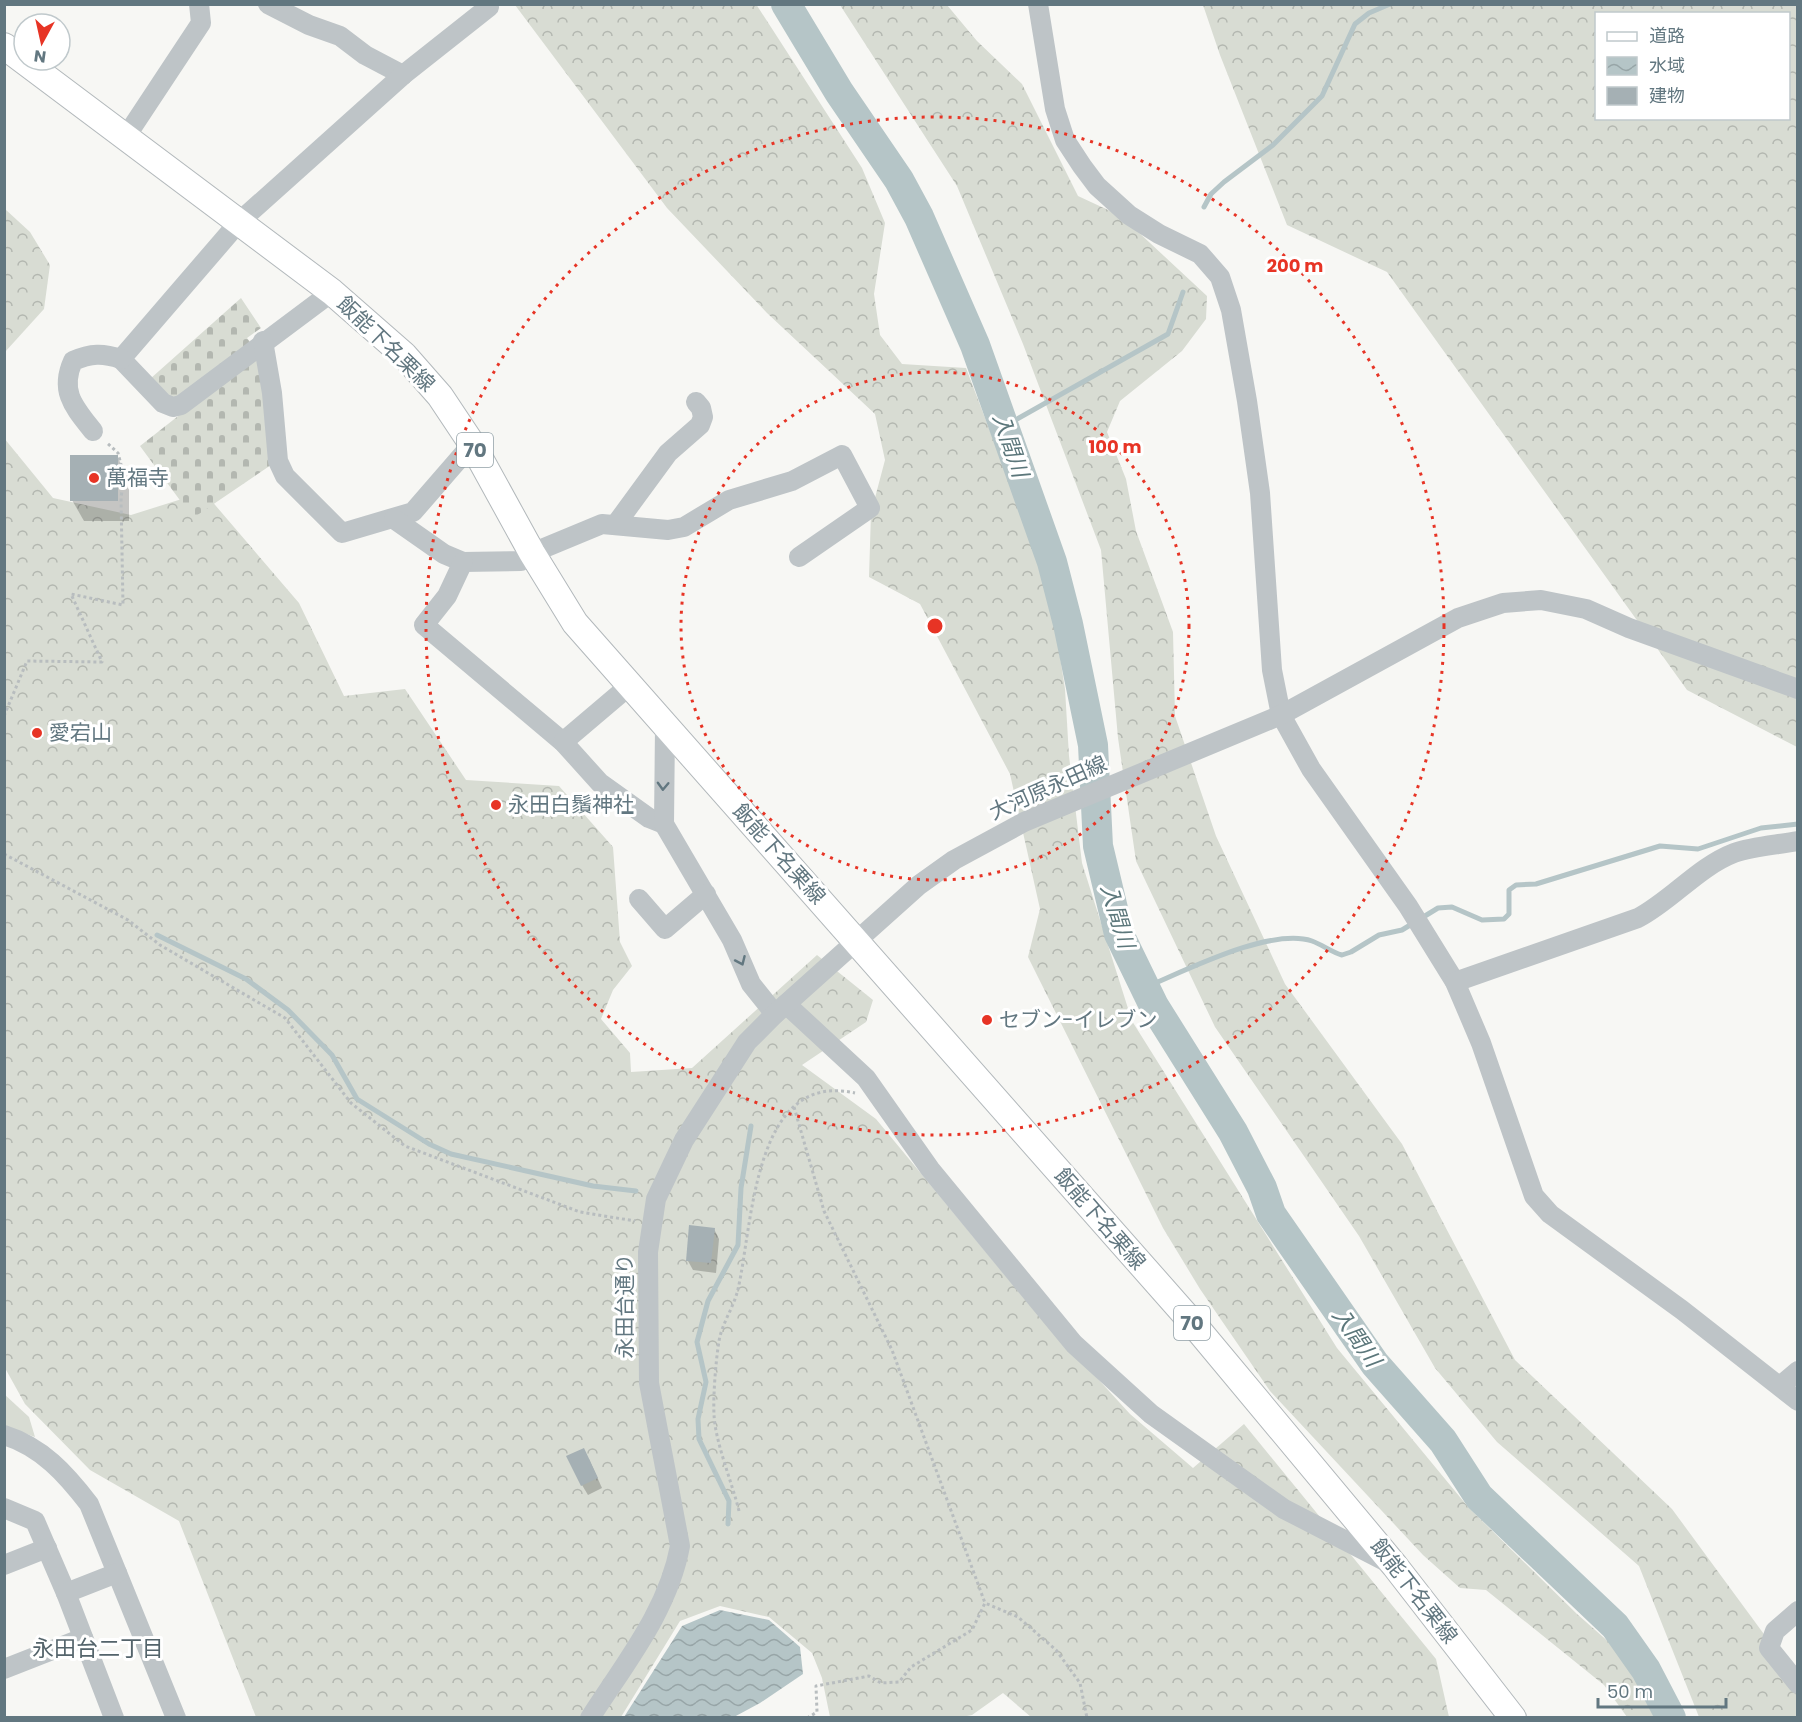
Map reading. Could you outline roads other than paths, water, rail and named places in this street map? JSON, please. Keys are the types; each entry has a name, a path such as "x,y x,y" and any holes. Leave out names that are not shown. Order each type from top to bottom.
{"main road":[{"name":"飯能下名栗線","path":"4,46 332,292 404,355 440,396 472,444 532,553 575,623 665,728 857,940 1198,1329 1395,1566 1513,1718"}],"street":[{"path":"125,138 201,23 200,4"},
{"path":"268,4 309,26 340,36 365,55 403,75"},
{"path":"1038,4 1055,109 1065,140 1097,186 1129,216 1200,254 1220,277 1231,310 1260,493 1272,670 1281,715 1311,769 1408,906 1455,982 1482,1043 1528,1184 1542,1207 1682,1310 1797,1401"},
{"path":"121,359 239,222 403,75 489,7"},
{"path":"93,431 70,401 68,371 73,361 88,355 106,354 121,359 163,403 173,407 181,405 332,292"},
{"path":"264,341 272,393 278,461 285,476 342,533 413,512 472,444"},
{"path":"616,524 668,453 700,425 703,417 701,408 696,402"},
{"path":"394,519 444,554 462,562 521,561 532,553 602,524 668,531 684,526 729,500 792,481 842,455 870,508 799,557"},
{"path":"462,562 447,596 424,625 562,742 600,783 649,818 664,824"},
{"name":"大河原永田線","path":"857,940 919,885 954,860 1024,822 1281,715 1458,618 1503,603 1541,600 1586,609 1629,628 1797,689"},
{"path":"562,742 629,686"},
{"path":"665,728 664,824 732,940 751,984 866,1078 930,1169 1074,1344 1151,1414 1284,1509 1395,1566"},
{"path":"1455,982 1638,918 1655,909 1707,868 1735,853 1797,841"},
{"path":"639,899 665,929 706,894"},
{"name":"永田台通り","path":"590,1718 659,1611 676,1567 680,1546 649,1383 648,1252 650,1224 656,1198 684,1140 733,1062 780,1009 857,940"},
{"path":"1780,1386 1797,1371"},
{"path":"4,1436 43,1454 67,1474 89,1504 176,1718"},
{"path":"4,1508 35,1521 66,1593 114,1718"},
{"path":"4,1565 47,1548"},
{"path":"66,1593 117,1573"},
{"path":"1797,1611 1775,1631 1769,1648 1797,1684"},
{"path":"4,1669 83,1638"}],"water":[{"path":"720,1610 769,1620 800,1647 803,1674 760,1703 734,1717 624,1717 682,1626"}],"waterway":[{"name":"入間川","path":"786,4 839,92 899,180 919,217 975,345 1052,562 1068,624 1093,745 1098,846 1119,934 1154,1006 1233,1132 1262,1188 1271,1214 1375,1364 1443,1441 1479,1497 1615,1626 1646,1670 1671,1718"},
{"path":"1204,207 1211,194 1273,145 1322,96 1355,24 1369,13 1390,4"},
{"path":"1003,427 1168,334 1183,292"},
{"path":"1144,988 1228,953 1274,940 1294,938 1312,941 1342,955 1379,935 1402,930 1438,908 1452,907 1482,920 1504,919 1509,914 1509,890 1516,885 1536,884 1660,846 1698,849 1761,828 1798,824"},
{"path":"157,935 246,979 288,1010 332,1055 357,1099 429,1144 451,1154 593,1186 636,1191"},
{"path":"728,1524 729,1501 699,1439 698,1419 706,1382 697,1342 708,1301 738,1245 741,1188 751,1126"}],"place":[{"name":"萬福寺","path":"94,478"},
{"name":"愛宕山","path":"37,733"},
{"name":"永田白鬚神社","path":"496,805"},
{"name":"セブン-イレブン","path":"987,1020"}],"district":[{"name":"永田台二丁目","path":"98,1648"}]}
